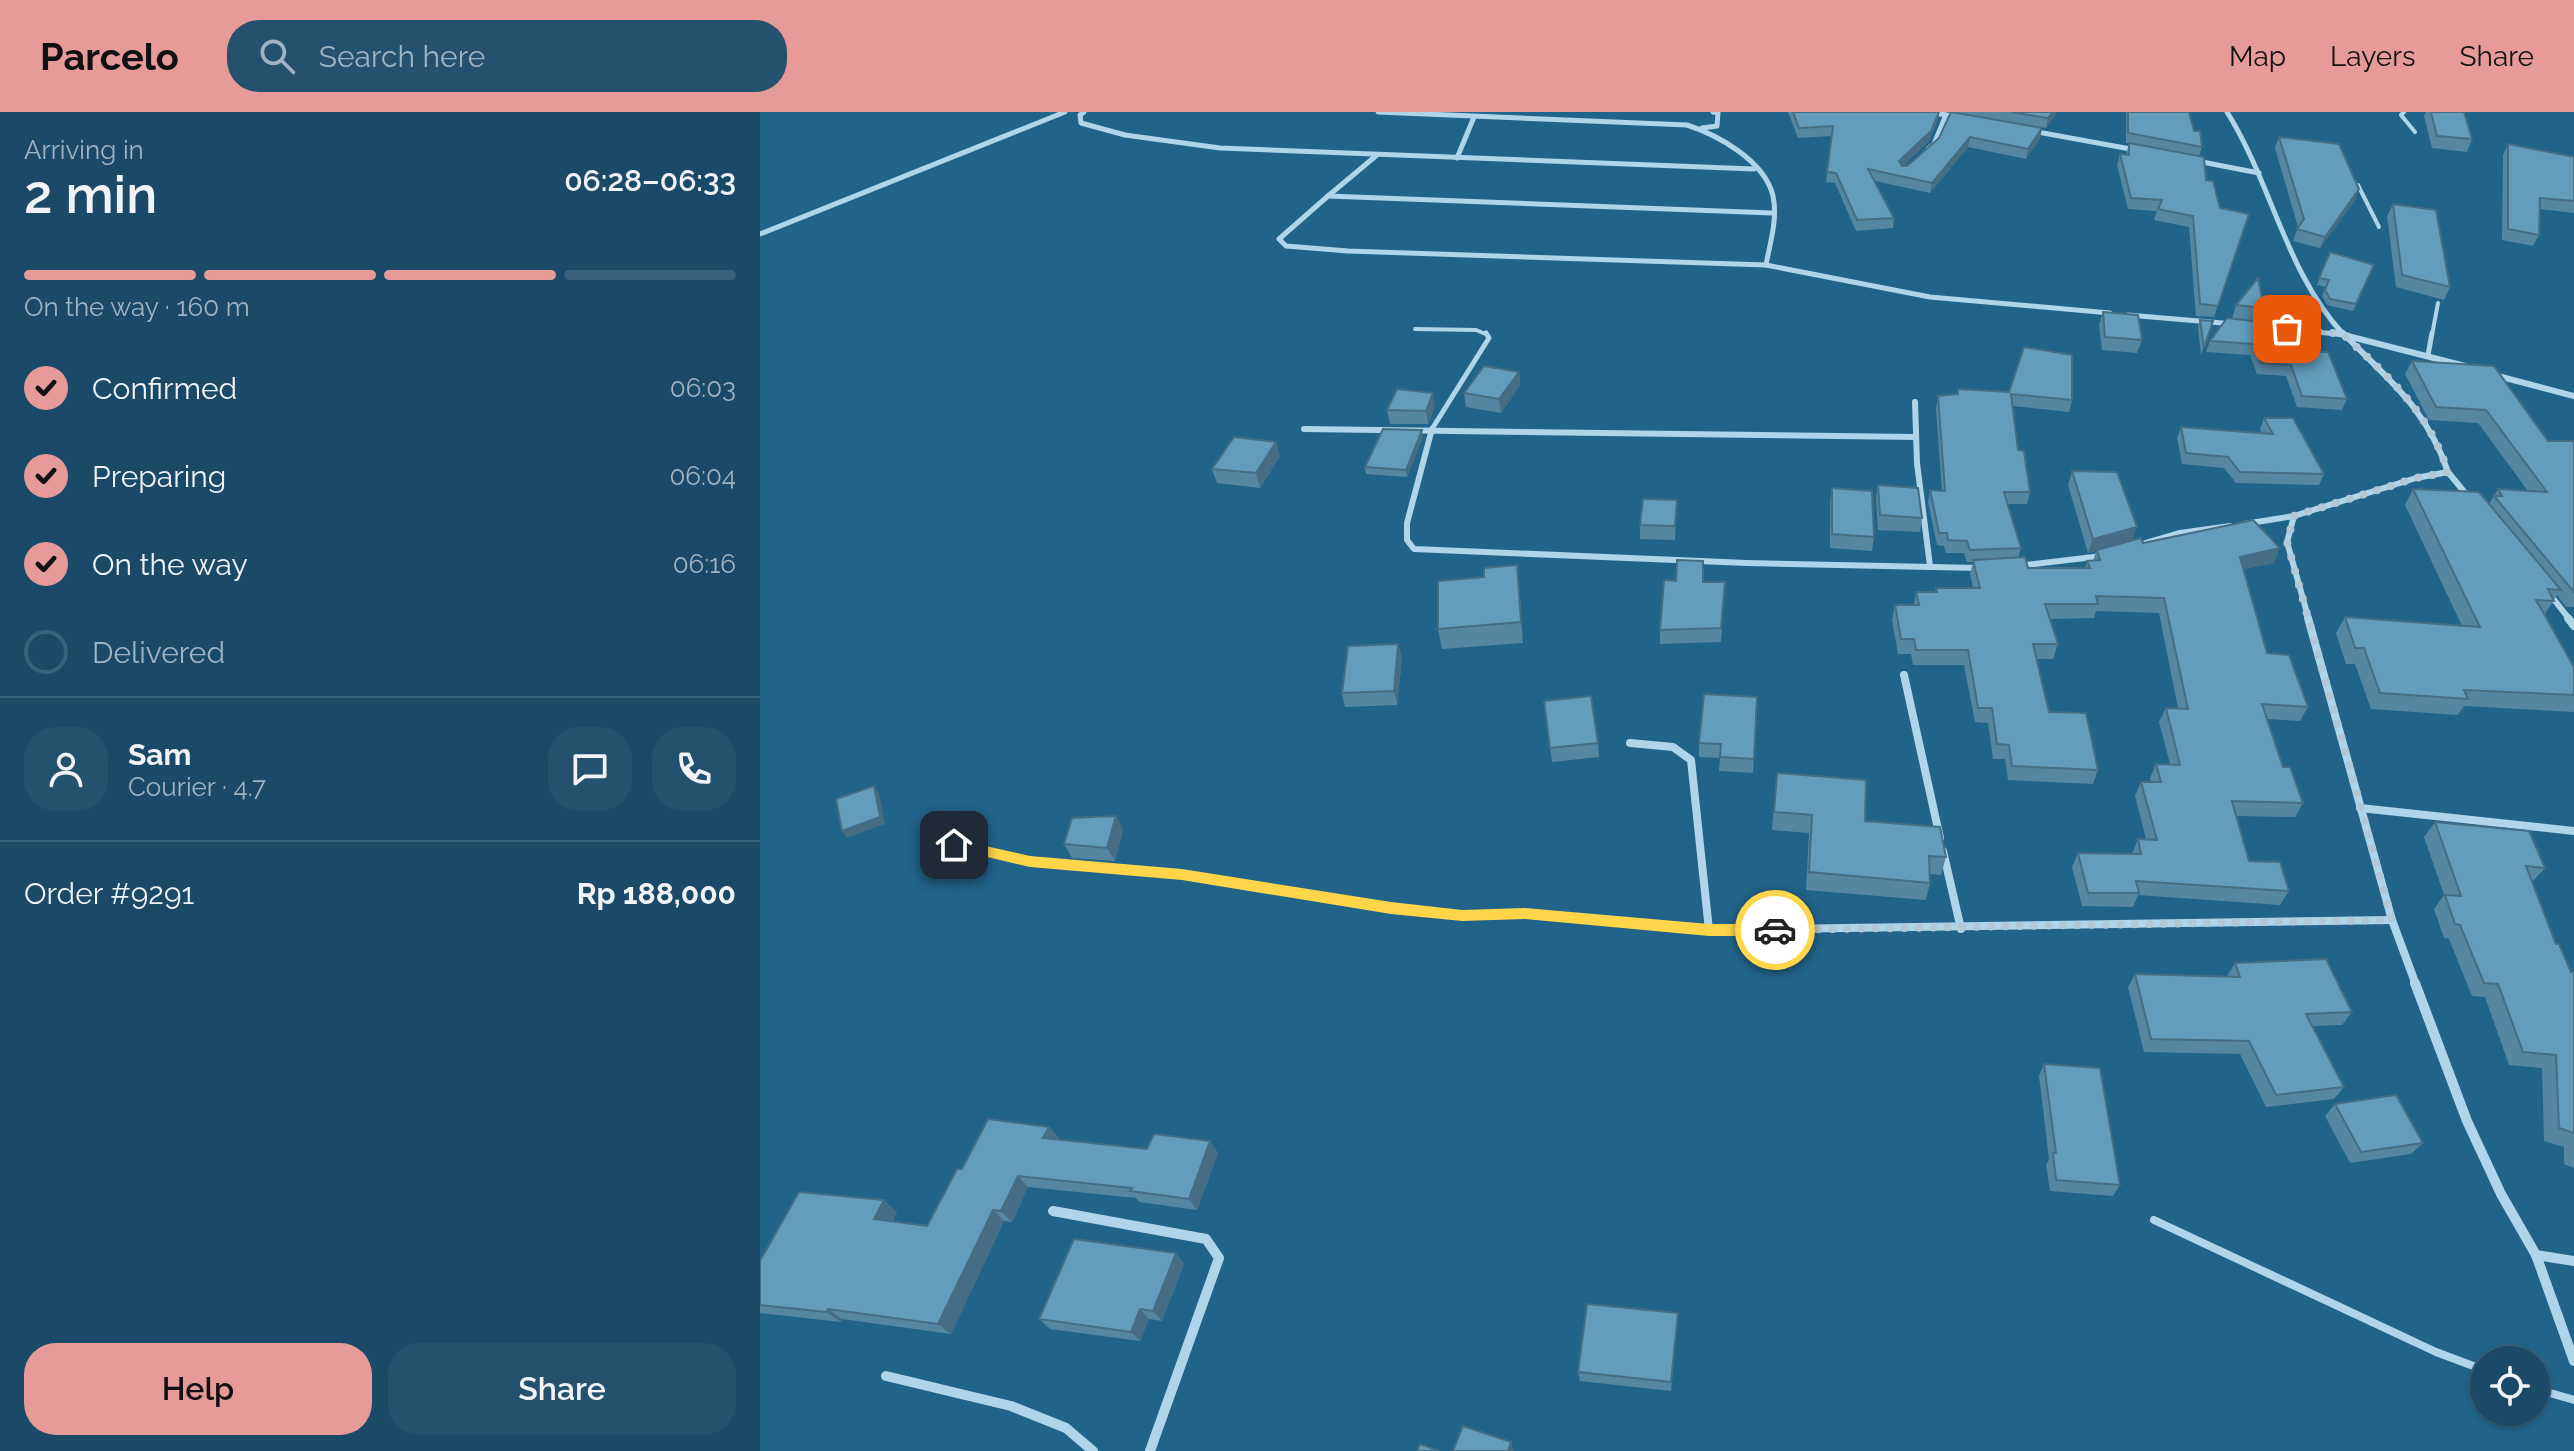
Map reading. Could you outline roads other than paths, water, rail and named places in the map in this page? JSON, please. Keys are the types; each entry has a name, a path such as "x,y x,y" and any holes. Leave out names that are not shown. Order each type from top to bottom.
{"street":[{"path":"760,234 1065,112"},
{"path":"1084,112 1080,115 1081,123 1125,135 1220,148 1754,169"},
{"path":"1378,112 1702,128 1717,126 1718,113 1713,112"},
{"path":"1928,112 1962,118"},
{"path":"2227,112 2259,173 2310,290 2343,334 2419,410 2440,448 2448,472 2478,507"},
{"path":"1924,153 1934,144 1946,115"},
{"path":"1457,158 1474,117"},
{"path":"1702,128 1743,156 1771,191 1772,230 1766,265"},
{"path":"2024,129 2149,152"},
{"path":"1378,155 1279,239 1286,246 1766,265 1930,297 2237,325"},
{"path":"2196,161 2259,173"},
{"path":"1328,196 1772,213"},
{"path":"2267,327 2343,334 2473,369"},
{"path":"2488,373 2574,396"},
{"path":"1915,402 1930,566"},
{"path":"1304,429 1916,437"},
{"path":"1432,429 1407,523 1407,540 1414,549 1747,563 1991,569"},
{"path":"2139,545 2180,533 2294,516 2416,478 2448,472"},
{"path":"2294,516 2287,542 2392,920 2467,1121 2501,1194 2536,1255 2574,1361"},
{"path":"2006,567 2111,554"},
{"path":"2538,579 2574,626"},
{"path":"1904,675 1961,929"},
{"path":"1630,743 1673,747 1691,760 1709,930"},
{"path":"2360,808 2574,831"},
{"path":"928,839 1030,861 1182,874 1391,908 1462,916 1525,914 1709,930 1961,929 2392,920"},
{"path":"1053,1211 1206,1239 1214,1246 1219,1258 1150,1451"},
{"path":"2536,1255 2574,1261"},
{"path":"886,1376 1011,1406 1066,1428 1093,1451"}],"lane":[{"path":"2404,112 2401,115 2415,132"},
{"path":"2358,185 2379,227"},
{"path":"2428,355 2438,303"},
{"path":"1415,329 1476,330 1488,334 1489,338 1432,429"},
{"path":"2154,1220 2436,1352 2470,1365"},
{"path":"2550,1393 2574,1400"}]}
